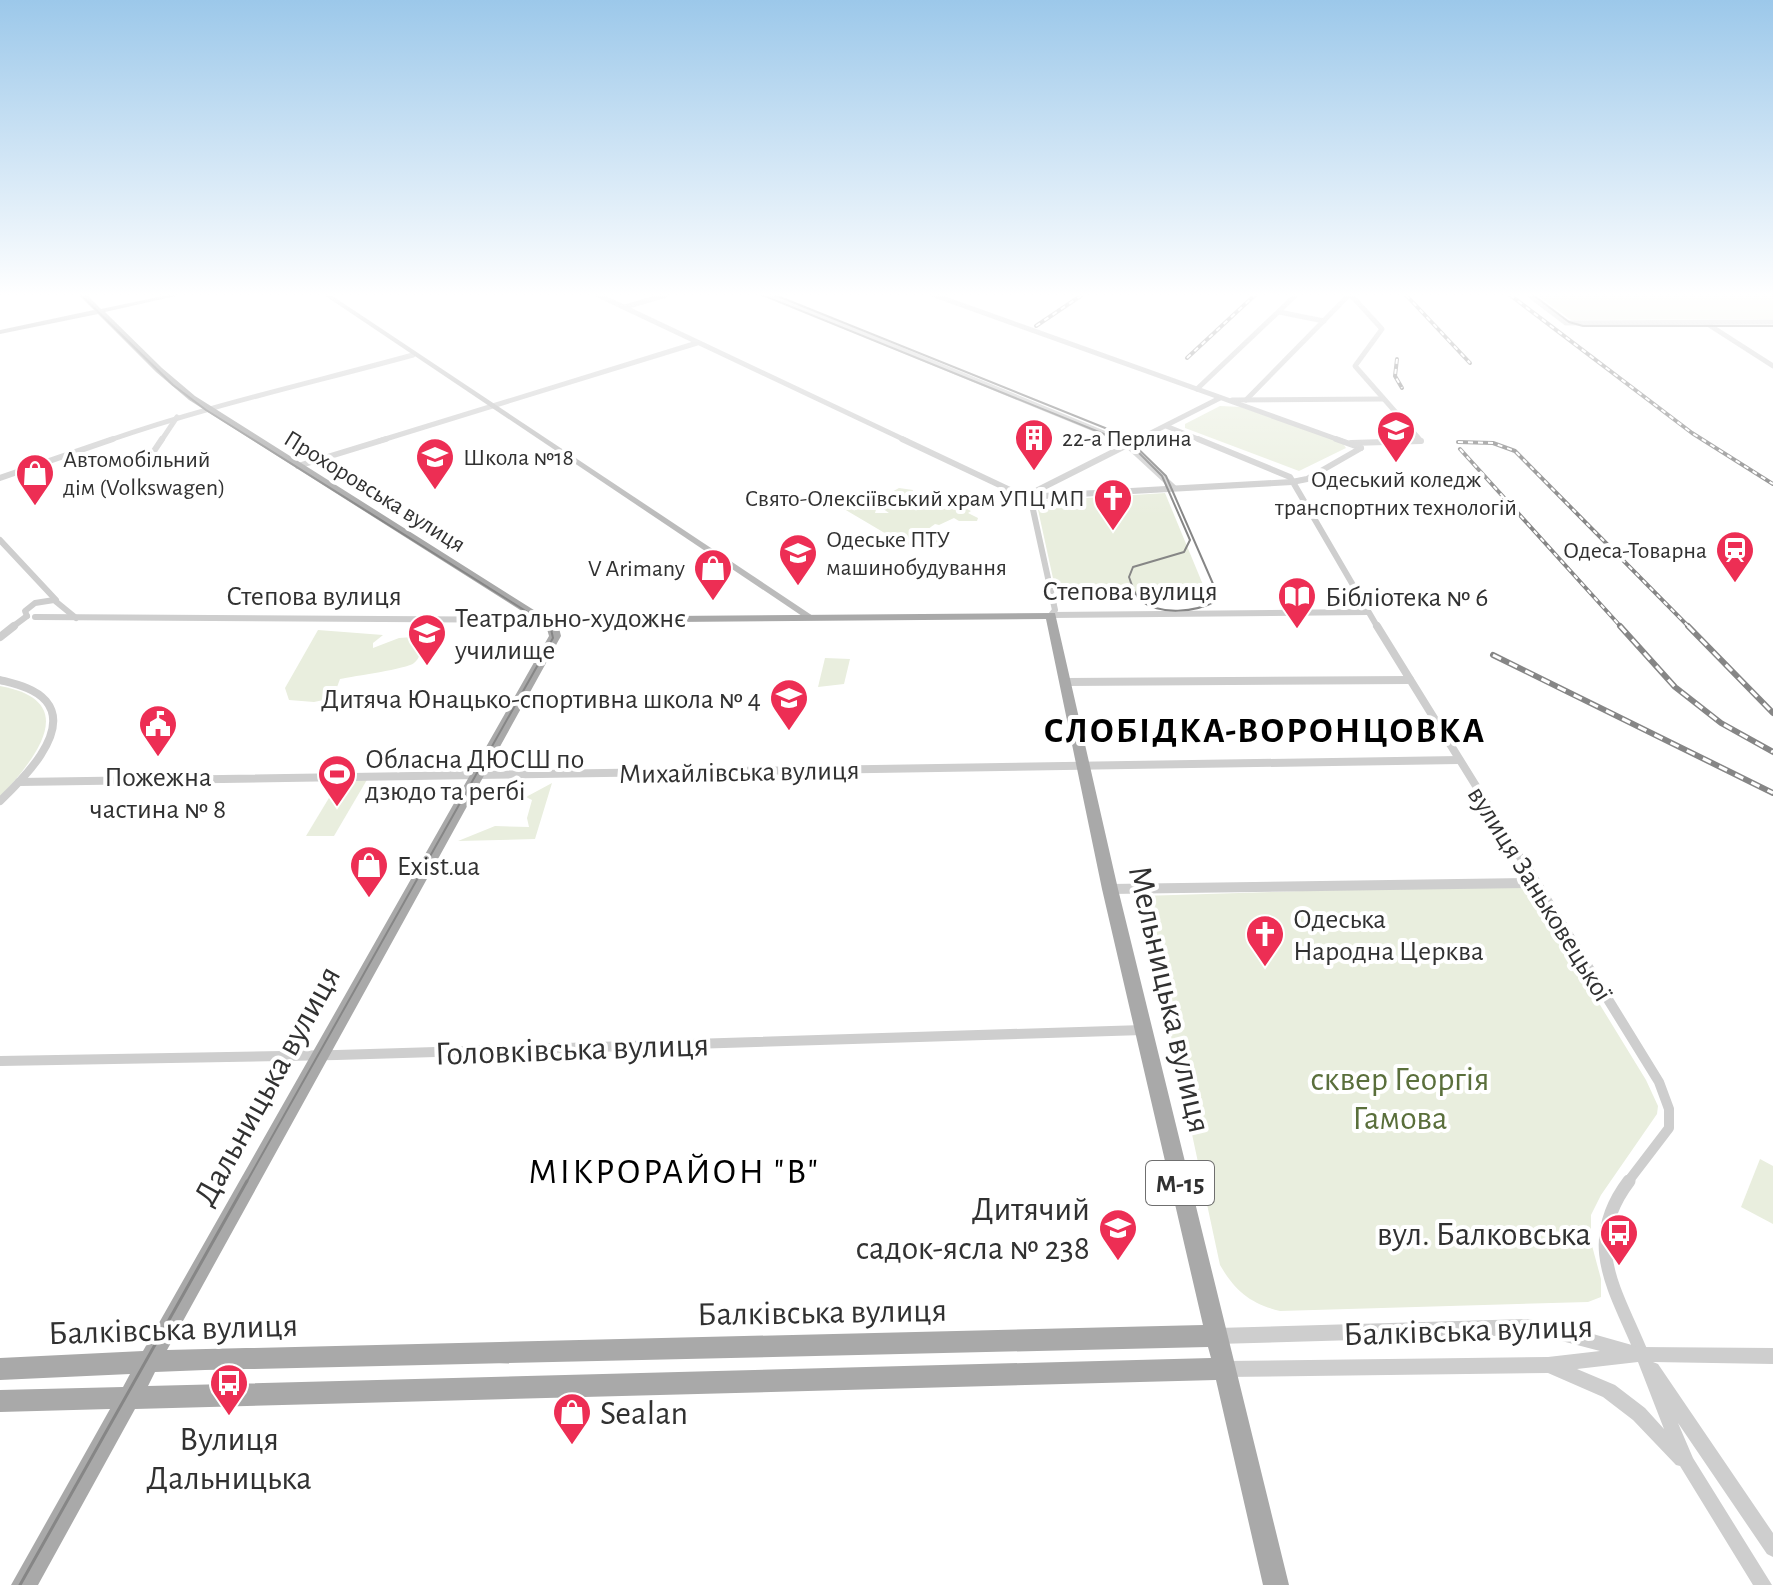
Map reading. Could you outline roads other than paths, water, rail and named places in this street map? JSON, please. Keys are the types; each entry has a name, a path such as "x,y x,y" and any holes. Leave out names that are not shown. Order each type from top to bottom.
{"main road":[{"name":"Прохоровська вулиця","path":"158,369 208,409 543,620"},
{"path":"435,369 808,616"},
{"name":"Степова вулиця","path":"543,620 1051,615"},
{"name":"Мельницька вулиця","path":"1051,615 1110,889 1276,1585"},
{"path":"543,620 553,628 555,636 565,628 590,619"},
{"name":"Дальницька вулиця","path":"24,1585 555,636"},
{"name":"Балківська вулиця","path":"0,1369 235,1358 1217,1336"},
{"name":"Балківська вулиця","path":"0,1401 1225,1369"}],"street":[{"path":"0,478 177,417 360,369"},
{"path":"298,466 612,369"},
{"path":"752,369 1025,497 1032,505 1055,610 1051,615"},
{"path":"952,369 1119,437 1174,488"},
{"path":"1025,497 1292,482 1307,479 1361,448 1141,369"},
{"path":"1197,389 1218,369"},
{"path":"1246,400 1277,369"},
{"path":"1346,443 1421,441 1358,369"},
{"path":"1025,497 1223,399 1383,399"},
{"path":"154,451 177,417"},
{"path":"1166,426 1285,474 1292,482"},
{"name":"вулиця Заньковецької","path":"1292,482 1368,612 1659,1082 1669,1109 1669,1128 1612,1203 1604,1231 1605,1262 1642,1354"},
{"path":"0,540 44,589 76,618"},
{"path":"31,617 24,613 44,589"},
{"path":"28,607 45,600 58,603"},
{"path":"0,637 31,617 50,614 58,603"},
{"name":"Степова вулиця","path":"1051,615 1368,612"},
{"name":"Степова вулиця","path":"31,617 543,620"},
{"path":"0,680 36,691 46,699 53,711 55,724 49,739 19,782 0,801"},
{"path":"1065,682 1410,680"},
{"name":"Михайлівська вулиця","path":"19,782 1459,760"},
{"path":"1110,889 1534,883"},
{"name":"Головківська вулиця","path":"0,1061 321,1055 1144,1030"},
{"name":"Балківська вулиця","path":"1217,1336 1527,1327 1642,1354"},
{"path":"1642,1354 1687,1464 1763,1585"},
{"path":"1642,1354 1773,1548"},
{"name":"Балківська вулиця","path":"1225,1369 1548,1365 1642,1354 1773,1356"},
{"path":"1548,1365 1609,1391 1639,1414 1687,1464"}],"tram line":[{"path":"157,369 206,410 540,620 551,629 553,638 246,1183"},
{"path":"944,369 1131,445 1162,476 1190,540 1184,552 1133,567 1129,577 1136,595 1148,605 1178,611 1216,601 1217,593 1166,476 1125,436 959,369"},
{"path":"20,1585 247,1181"}],"railway":[{"path":"1396,369 1395,376 1402,388"},
{"path":"1608,369 1692,433 1773,484"},
{"path":"1458,442 1493,443 1515,451 1690,628"},
{"path":"1460,449 1622,628"},
{"path":"1620,626 1675,687 1721,723 1773,752"},
{"path":"1688,626 1773,713"},
{"path":"1493,655 1773,793"}],"place":[{"name":"Одеський коледж транспортних технологій","path":"1396,464"},
{"name":"22-а Перлина","path":"1034,472"},
{"name":"Школа №18","path":"435,491"},
{"name":"Автомобільний дім (Volkswagen)","path":"35,507"},
{"name":"Свято-Олексіївський храм УПЦ МП","path":"1113,532"},
{"name":"Одеса-Товарна","path":"1735,584"},
{"name":"Одеське ПТУ машинобудування","path":"798,587"},
{"name":"V Arimany","path":"713,602"},
{"name":"Бібліотека № 6","path":"1297,630"},
{"name":"Театрально-художнє училище","path":"427,667"},
{"name":"Дитяча Юнацько-спортивна школа № 4","path":"789,732"},
{"name":"Пожежна частина № 8","path":"158,758"},
{"name":"Обласна ДЮСШ по дзюдо та регбі","path":"337,808"},
{"name":"Exist.ua","path":"369,899"},
{"name":"Одеська Народна Церква","path":"1265,968"},
{"name":"Дитячий садок-ясла № 238","path":"1118,1262"},
{"name":"вул. Балковська","path":"1619,1267"},
{"name":"Вулиця Дальницька","path":"229,1417"},
{"name":"Sealan","path":"572,1446"}],"district":[{"name":"СЛОБІДКА-ВОРОНЦОВКА","path":"1265,729"},
{"name":"МІКРОРАЙОН \"В\"","path":"674,1170"}],"park label":[{"name":"сквер Георгія Гамова","path":"1400,1098"}]}
